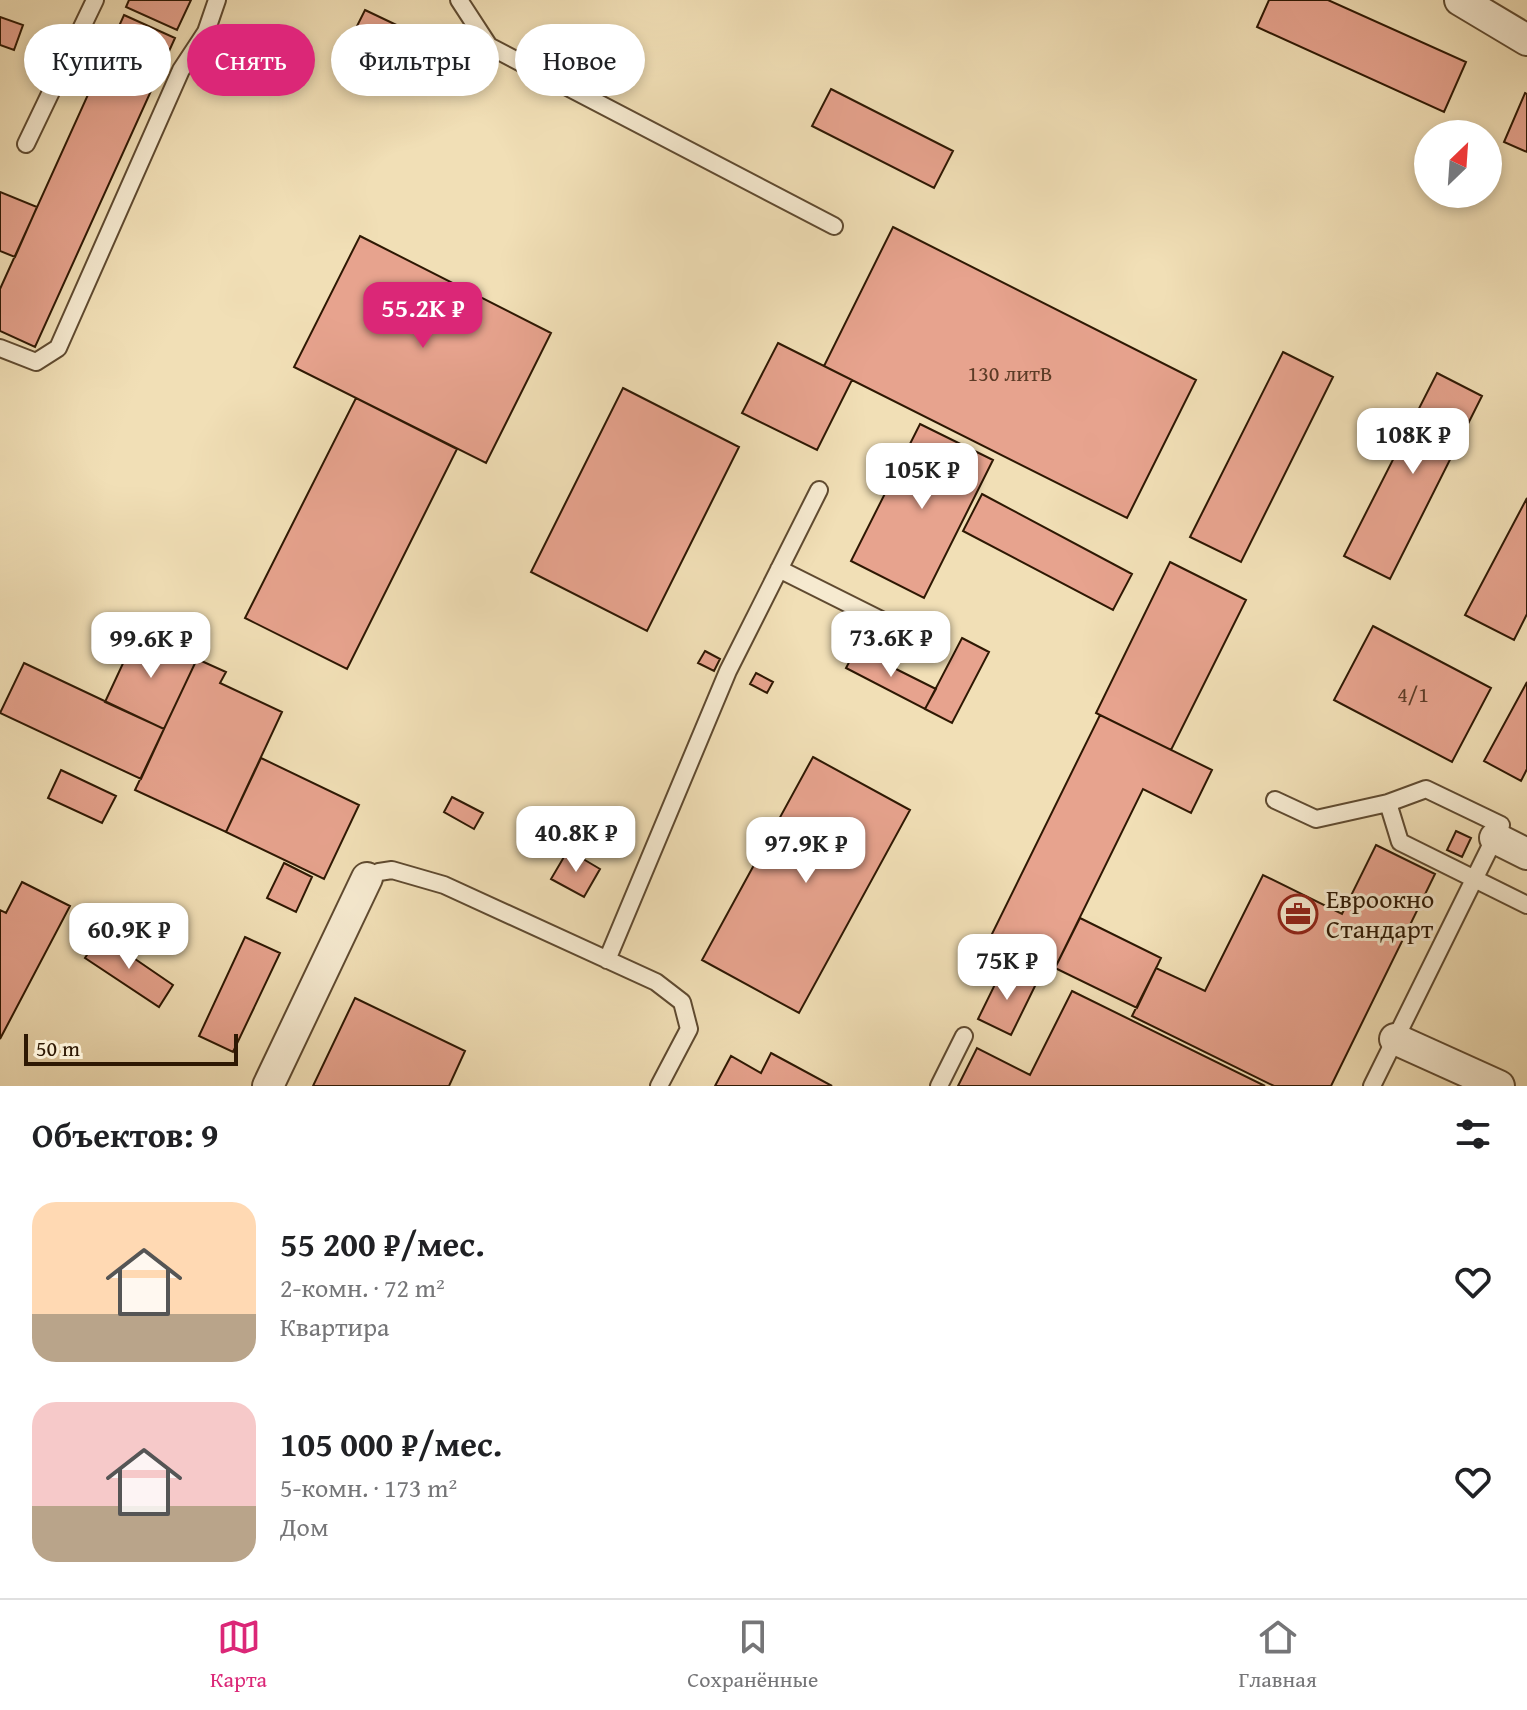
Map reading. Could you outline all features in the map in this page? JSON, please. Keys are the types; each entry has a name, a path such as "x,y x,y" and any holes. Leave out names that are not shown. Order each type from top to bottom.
{"street":[{"path":"1460,0 1527,40"},
{"path":"1495,838 1527,854"},
{"path":"268,1086 367,878"},
{"path":"1395,1039 1499,1086"}],"lane":[{"path":"26,144 95,0"},
{"path":"0,348 36,362 58,348 181,70 206,32 217,0"},
{"path":"459,0 489,46 834,226"},
{"path":"607,960 728,671 819,490"},
{"path":"779,569 901,630"},
{"path":"1275,800 1316,819 1388,803 1426,789 1501,825 1372,1086"},
{"path":"1388,803 1400,842 1527,905"},
{"path":"367,878 392,870 444,885 656,982 682,1002 689,1029 659,1086"},
{"path":"939,1086 964,1036"}],"building":[{"path":"129,0 191,0 177,30 171,24 164,24 126,7"},
{"path":"1269,0 1328,0 1466,62 1444,112 1257,27"},
{"path":"365,10 394,24 358,24"},
{"path":"124,15 144,24 120,24"},
{"path":"0,17 23,25 14,50 0,45"},
{"path":"831,89 953,151 934,188 812,126"},
{"path":"1527,94 1527,152 1504,142"},
{"path":"87,96 149,96 35,347 0,331 0,289"},
{"path":"0,192 37,207 15,257 0,251"},
{"path":"893,227 1196,380 1127,518 824,366"},
{"path":"360,236 551,333 486,463 294,367"},
{"path":"778,343 852,380 817,450 742,413"},
{"path":"1283,352 1333,377 1241,562 1190,537"},
{"path":"1437,373 1482,396 1390,579 1344,556"},
{"path":"623,388 739,447 647,631 531,572"},
{"path":"356,398 457,449 347,669 245,618"},
{"path":"920,424 993,460 924,598 851,561"},
{"path":"982,494 1132,574 1113,610 963,531"},
{"path":"1527,498 1527,614 1514,640 1465,615"},
{"path":"1170,562 1246,600 1171,750 1096,713"},
{"path":"1373,626 1491,688 1452,762 1334,700"},
{"path":"138,631 197,659 164,729 105,702"},
{"path":"962,638 989,652 952,723 925,709"},
{"path":"856,649 936,689 925,709 846,668"},
{"path":"705,651 720,659 714,671 698,663"},
{"path":"197,659 226,672 220,683 282,712 226,832 135,790"},
{"path":"24,663 164,729 141,779 0,713"},
{"path":"756,673 773,682 767,693 750,684"},
{"path":"1527,682 1527,769 1521,781 1484,761"},
{"path":"1100,715 1212,770 1191,813 1143,789 1053,972 989,940"},
{"path":"813,757 910,810 799,1013 702,960"},
{"path":"261,758 359,805 324,879 226,832"},
{"path":"61,770 116,796 102,823 48,798"},
{"path":"452,797 483,813 474,829 444,812"},
{"path":"1456,831 1471,838 1462,857 1447,850"},
{"path":"1376,845 1435,874 1331,1086 1274,1086 1132,1016 1156,968 1205,991 1263,875 1342,914"},
{"path":"568,850 600,869 584,897 551,879"},
{"path":"284,863 312,877 296,912 267,898"},
{"path":"22,882 70,906 0,1039 0,910 6,913"},
{"path":"1080,918 1161,958 1137,1008 1055,968"},
{"path":"100,935 173,985 159,1007 85,958"},
{"path":"245,937 280,953 233,1052 199,1036"},
{"path":"1003,968 1036,984 1011,1035 978,1019"},
{"path":"1072,991 1265,1086 958,1086 977,1048 1030,1075"},
{"path":"355,998 465,1051 449,1086 313,1086"},
{"path":"771,1053 832,1086 715,1086 731,1056 761,1073"}],"place":[{"name":"Евроокно Стандарт","path":"1298,914"}]}
